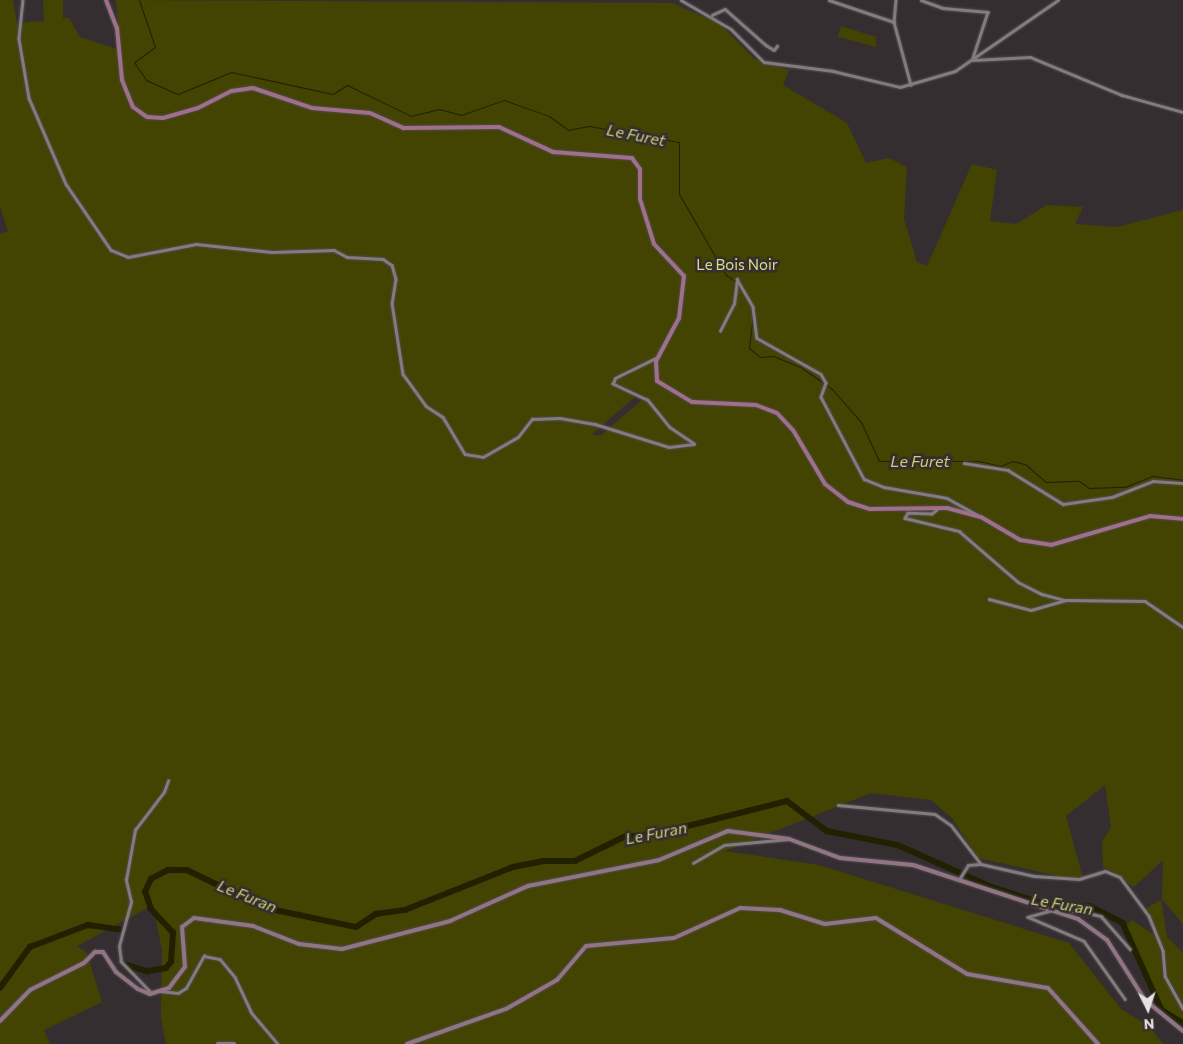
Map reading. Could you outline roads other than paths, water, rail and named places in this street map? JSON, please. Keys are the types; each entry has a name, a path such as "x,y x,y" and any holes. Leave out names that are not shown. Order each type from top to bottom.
{"main road":[{"path":"106,0 117,28 122,80 133,107 147,117 163,118 198,108 232,91 253,88 312,108 370,113 404,128 499,127 552,152 632,158 640,169 640,199 654,244 684,276 678,323 655,365 659,384 692,402 756,405 777,413 793,430 825,484 848,502 876,509 940,506 981,517 1020,540 1051,545 1150,516 1183,519"}],"street":[{"path":"23,0 20,58 38,122 66,184 111,250 128,257 196,244 272,252 334,250 347,257 375,257 392,265 396,279 392,303 403,374 426,406 443,417 465,454 483,457 518,437 532,419 560,418 595,424 669,447 694,444 693,439 670,428 647,400 613,384 615,378 658,357"},
{"path":"681,0 712,15 764,62 833,71 894,86 911,85 946,75 973,60 1058,0"},
{"path":"829,0 894,22"},
{"path":"896,0 894,22 911,85"},
{"path":"922,0 943,8 988,12 973,60"},
{"path":"712,15 725,9 766,45 774,50 777,46"},
{"path":"973,60 1030,57 1122,95 1183,112"},
{"path":"720,331 737,296 736,281 753,307 755,335 821,374 825,384 821,397 841,428 852,463 864,479 884,487 947,498 981,517"},
{"path":"964,463 1008,470 1063,504 1112,496 1153,481 1183,484"},
{"path":"940,506 934,513 908,513 904,518 959,532 1018,582 1065,600"},
{"path":"989,600 1031,610 1065,600 1145,601 1183,627"},
{"path":"154,993 121,962 119,946 125,932 131,902 126,880 134,830 164,792 168,781"},
{"path":"838,805 935,814 952,825 981,864"},
{"path":"0,1021 30,990 84,963 95,952 103,952 126,982 154,993 160,991 182,977 184,924 201,917 253,926 299,944 342,949 445,923 528,886 655,862 696,848 720,832 789,839 840,858 890,861 960,877 1063,914 1101,934 1146,1000 1169,1024 1183,1031"},
{"path":"693,863 724,845 789,839"},
{"path":"960,877 968,865 981,864 1034,876 1079,879 1105,871 1120,877 1149,916 1163,950 1165,976 1183,1008"},
{"path":"408,1044 506,1009 557,980 586,946 674,938 740,908 780,910 824,924 876,918 967,974 1048,988 1098,1044"},
{"path":"1051,910 1028,917 1084,942 1125,999"},
{"path":"1063,914 1075,910 1101,916 1130,949"},
{"path":"160,991 178,993 186,988 204,956 220,959 235,977 251,1012 278,1044"},
{"path":"218,1044 234,1044"}],"waterway":[{"name":"Le Furet","path":"139,0 155,47 134,62 146,80 178,94 231,72 333,94 347,85 411,116 439,109 461,115 504,100 549,116 568,130 589,126 679,142 679,194 726,275 735,281"},
{"name":"Le Furet","path":"738,284 752,309"},
{"name":"Le Furet","path":"753,315 749,348 760,357 773,356 802,368 832,389 861,422 879,461 979,461 1001,466 1012,461 1025,464 1046,482 1079,481 1089,488 1125,487 1152,476 1183,480"},
{"name":"Le Furan","path":"128,965 147,971 166,968 171,962 173,933 151,909 145,892 151,879 168,870 187,870 266,908 356,927 376,914 405,910 513,867 543,861 575,861 624,837 660,833 787,801 827,831 898,845 992,887 1048,905 1090,906 1123,923 1162,1010 1183,1023"},
{"name":"Le Furan","path":"0,988 30,947 88,925 122,930"}],"park label":[{"name":"Le Bois Noir","path":"737,265"}]}
